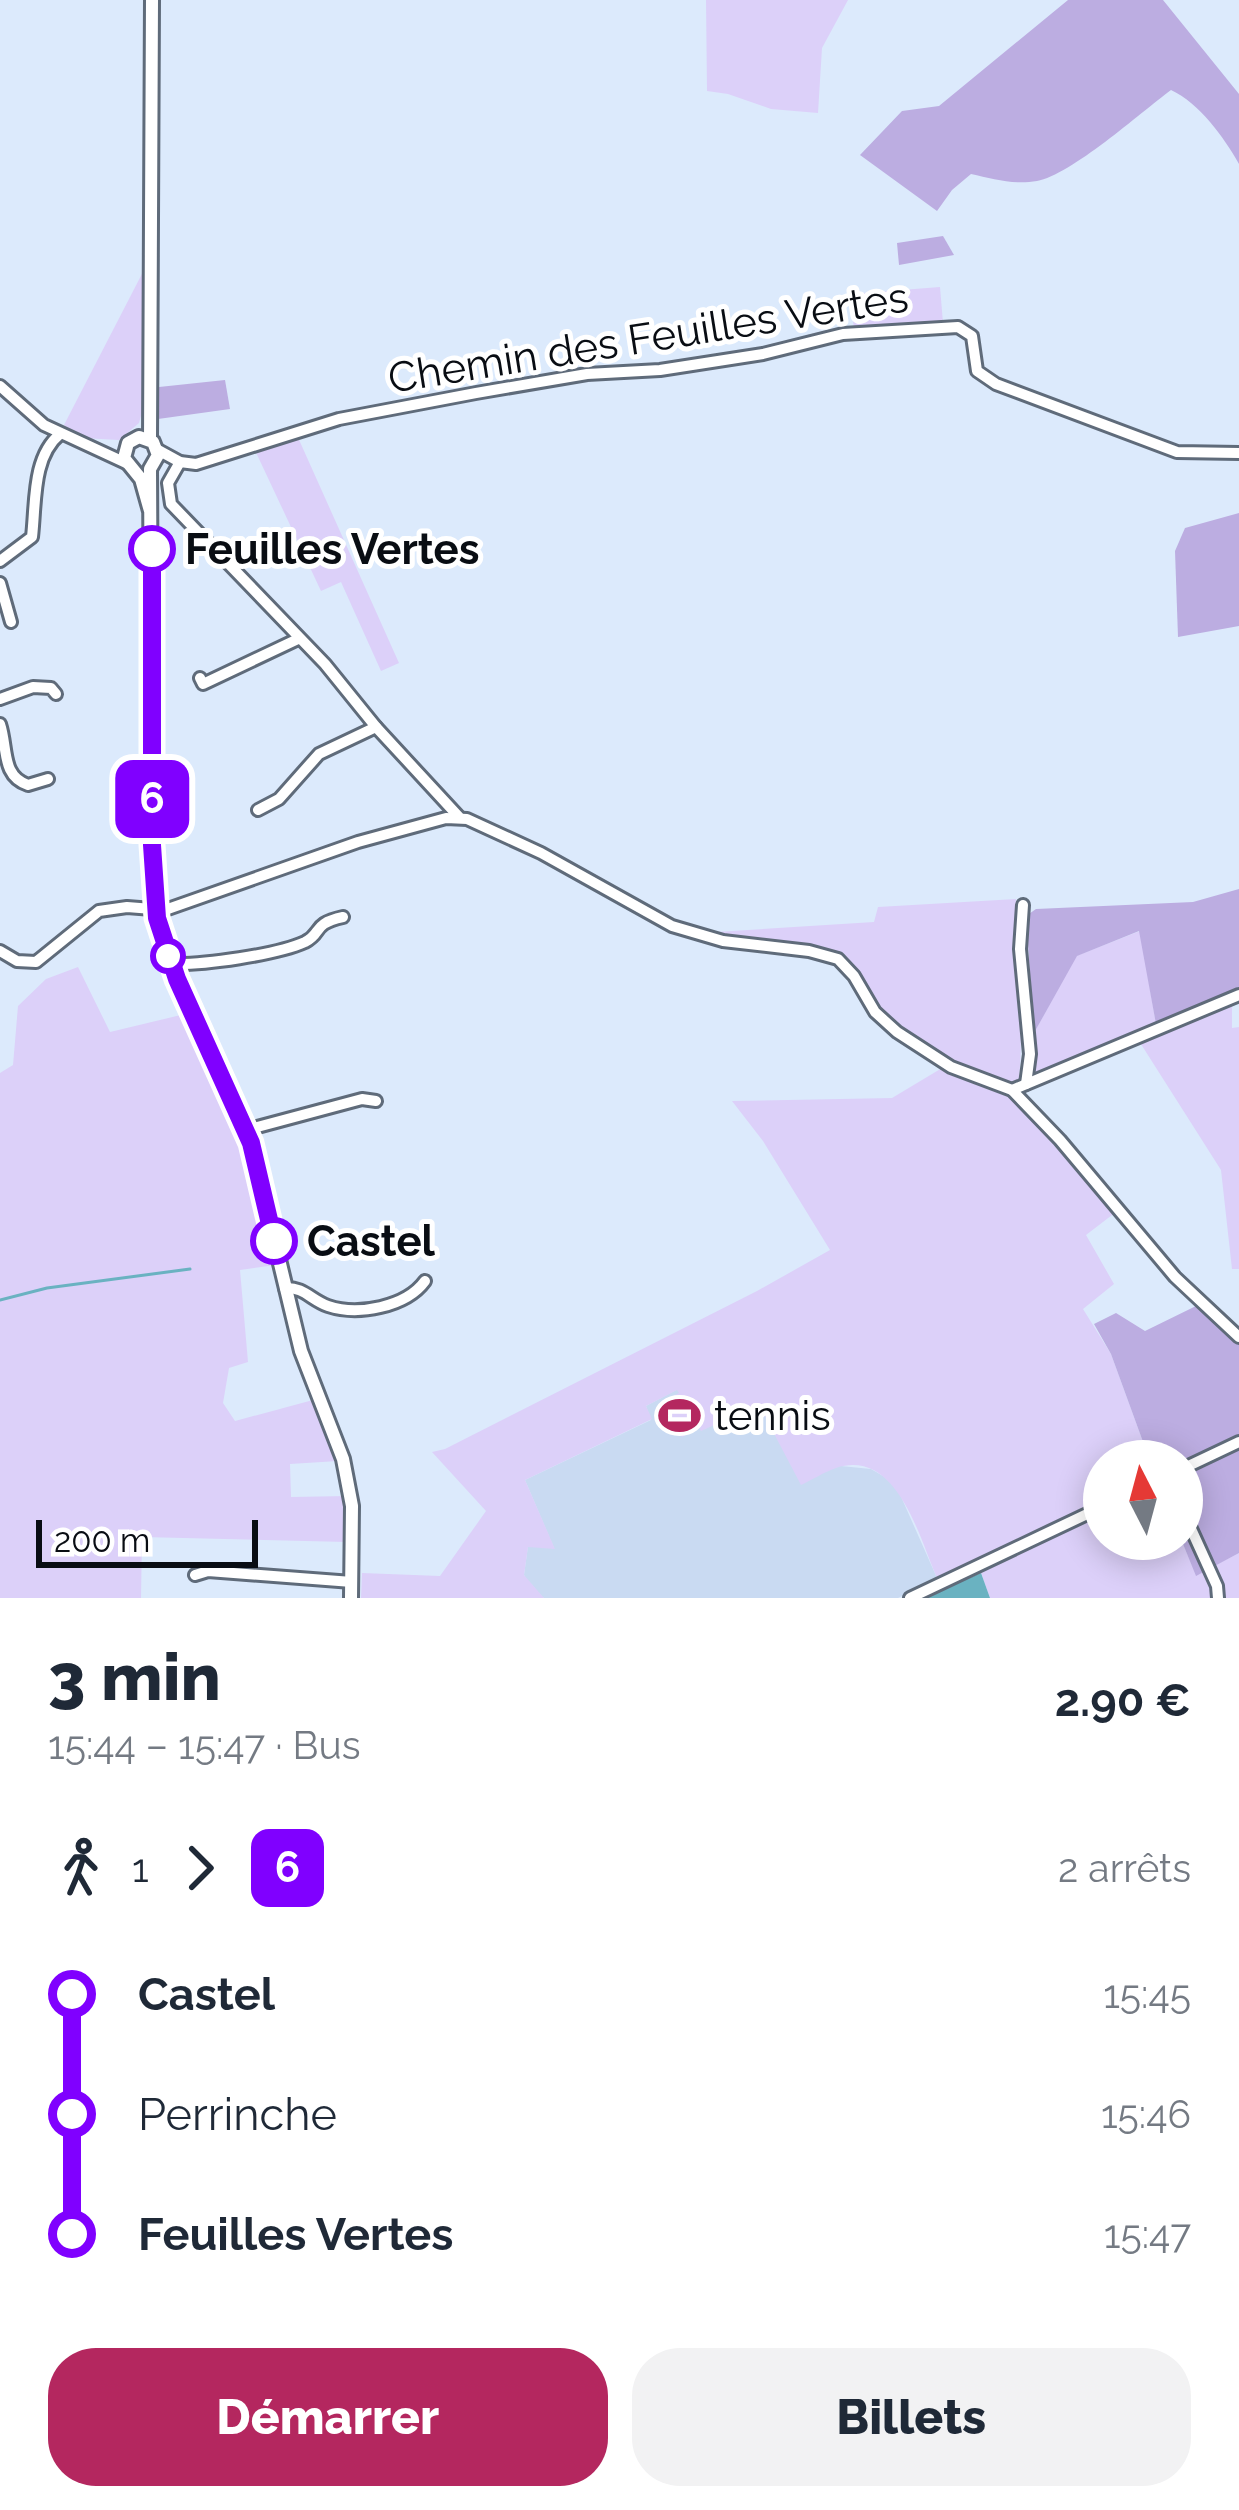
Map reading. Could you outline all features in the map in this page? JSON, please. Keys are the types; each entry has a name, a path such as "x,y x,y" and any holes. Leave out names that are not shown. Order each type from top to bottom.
{"main road":[{"path":"152,0 149,456 155,911 172,964 246,1130 310,1378 350,1482 351,1598"}],"street":[{"name":"Chemin des Feuilles Vertes","path":"149,456 202,463 271,437 339,419 499,389 763,354 843,334 958,327 971,336 977,371 996,384 1178,452 1239,453"},
{"path":"0,386 44,425 65,436 149,456 169,478 171,504 325,664 459,817 541,853 672,926 722,941 831,956 848,969 875,1012 897,1032 951,1066 1012,1090 1175,1277 1239,1337"},
{"path":"0,561 32,536 45,451 65,436"},
{"path":"0,584 11,622"},
{"path":"200,678 203,684 298,639"},
{"path":"0,699 42,686 56,694"},
{"path":"0,724 14,777 28,785 48,779"},
{"path":"258,810 279,799 319,754 376,727"},
{"path":"0,951 17,961 36,962 99,910 177,907 332,850 459,817"},
{"path":"1023,905 1020,967 1030,1054 1026,1084"},
{"path":"172,964 205,965 305,942 323,922 343,917"},
{"path":"1012,1090 1239,995"},
{"path":"246,1130 362,1100 376,1101"},
{"path":"285,1288 305,1291 330,1307 364,1309 405,1299 425,1281"},
{"path":"1203,1459 1239,1442"},
{"path":"910,1598 1083,1516"},
{"path":"1203,1555 1218,1598"},
{"path":"195,1575 208,1570 352,1582"}],"shaded area":[{"path":"706,0 848,0 822,48 818,113 771,109 707,91"},
{"path":"1068,0 1163,0 1239,94 1239,164 1210,122 1171,90 1086,156 1051,176 1020,182 971,174 937,211 860,155 902,111 939,106"},
{"path":"943,236 954,255 899,265 897,243"},
{"path":"145,268 146,398 139,423 119,440 83,438 64,425"},
{"path":"940,287 943,323 854,329 850,294"},
{"path":"225,380 230,409 158,419 159,387"},
{"path":"296,433 399,663 381,671 341,582 321,591 253,446"},
{"path":"1239,513 1239,626 1178,637 1175,551 1185,528"},
{"path":"1239,889 1239,991 1156,1024 1139,931 1077,956 1034,1033 1026,916 1036,909 1193,902"},
{"path":"1016,899 1020,1057 1019,1079 1010,1087 976,1075 904,1035 878,1011 853,972 832,953 700,933 874,922 878,907"},
{"path":"1140,931 1156,1024 1032,1076 1034,1033 1076,956"},
{"path":"78,967 110,1032 185,1014 216,1076 249,1167 275,1265 240,1270 248,1362 229,1368 223,1403 235,1421 313,1400 338,1461 290,1464 291,1497 347,1496 347,1542 142,1537 141,1598 0,1598 0,1073 13,1065 18,1006 46,979"},
{"path":"1232,1003 1232,1028 1239,1027 1239,1269 1232,1269 1221,1170 1139,1041"},
{"path":"942,1068 1008,1095 1053,1137 1116,1212 1086,1235 1114,1284 1083,1309 1111,1354 1142,1440 1083,1440 1083,1510 937,1578 903,1500 875,1471 857,1465 836,1468 801,1485 759,1405 701,1431 684,1402 697,1429 682,1437 663,1402 677,1390 646,1406 652,1419 525,1480 555,1549 528,1547 524,1575 544,1598 361,1598 362,1573 440,1576 486,1511 432,1452 830,1250 763,1141 732,1101 892,1098"},
{"path":"1196,1306 1239,1341 1239,1553 1196,1576 1190,1560 1203,1560 1203,1440 1142,1440 1111,1354 1094,1324 1116,1313 1145,1331"},
{"path":"678,1389 759,1404 841,1466 871,1469 895,1483 937,1578 898,1598 544,1598 536,1593 524,1575 528,1546 554,1548 525,1480 651,1420 646,1406"},
{"path":"1083,1522 1083,1560 1190,1560 1196,1575 1239,1553 1239,1598 990,1598 981,1573"}],"water":[{"path":"981,1573 990,1598 924,1598"}],"waterway":[{"path":"0,1300 47,1288 190,1269"}],"bus line":[{"name":"6","path":"152,549 152,845 157,918 177,979 251,1143 274,1241"}],"place":[{"name":"Feuilles Vertes","path":"152,549"},
{"name":"Castel","path":"274,1241"},
{"name":"tennis","path":"680,1415"}]}
